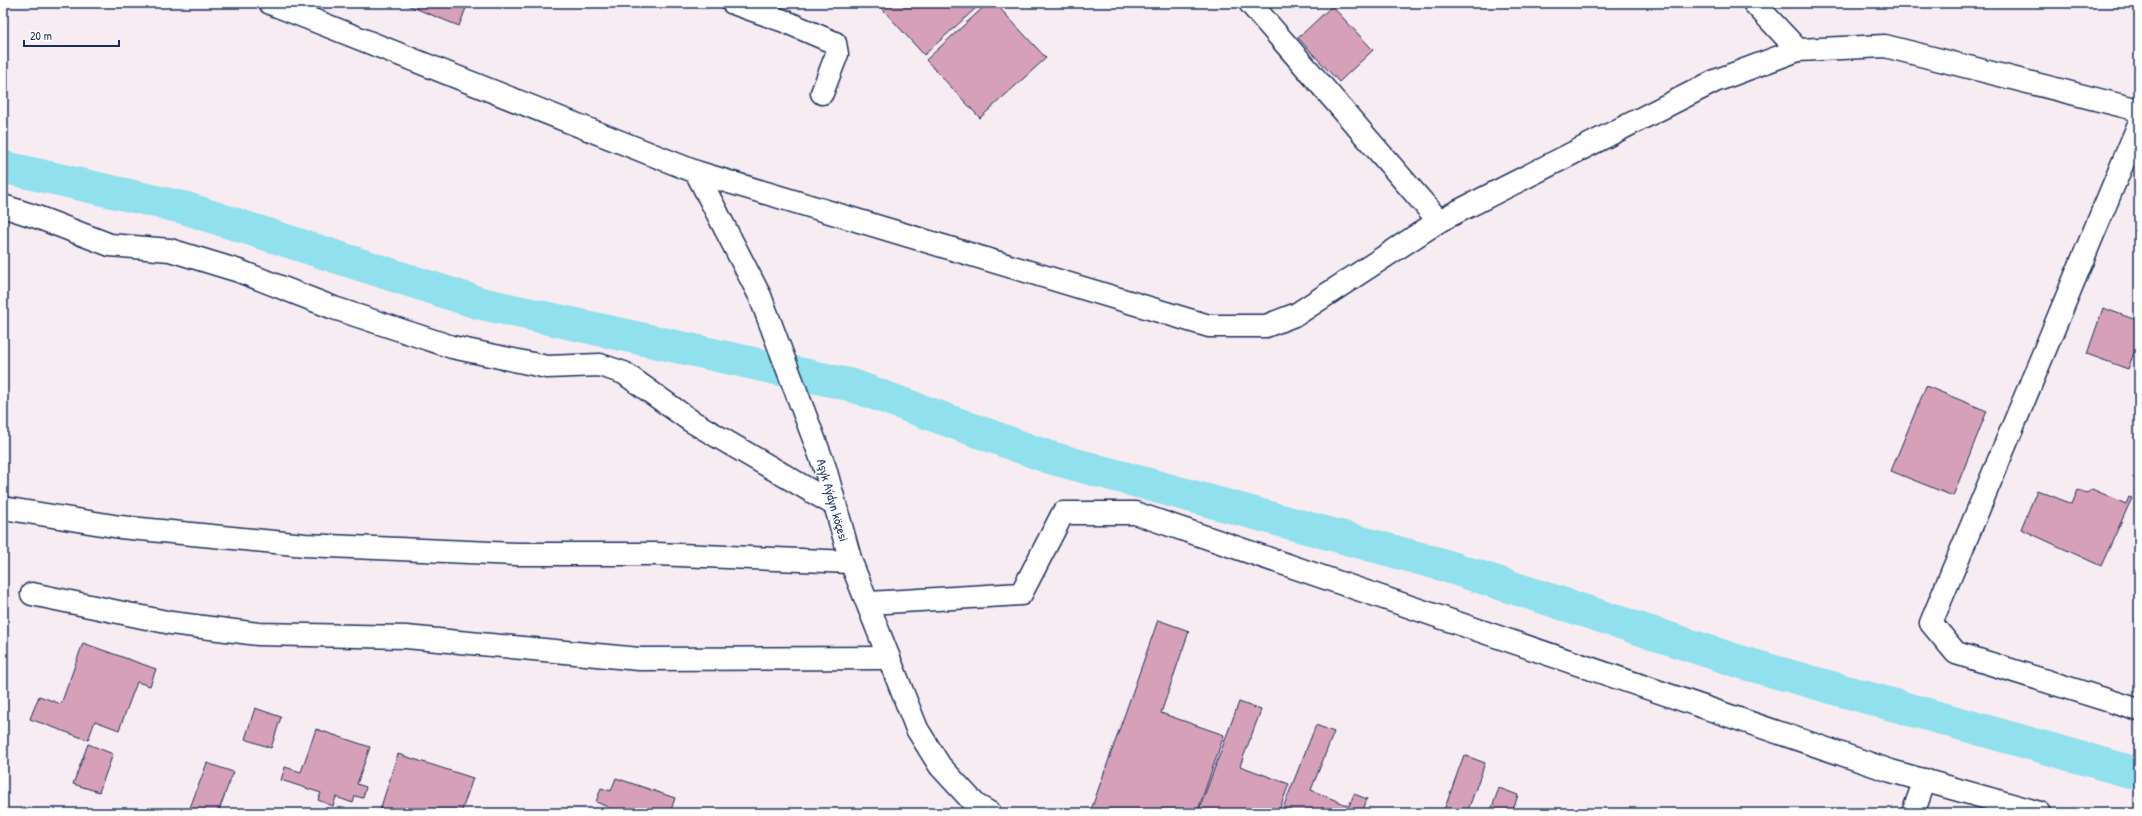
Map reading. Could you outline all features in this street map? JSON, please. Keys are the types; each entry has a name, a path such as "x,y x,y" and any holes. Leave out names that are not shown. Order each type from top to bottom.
{"street":[{"path":"270,3 696,172 1209,326 1266,326 1297,314 1368,268 1403,243 1439,221 1715,81 1798,50 1885,46 2139,110"},
{"path":"733,3 784,21 835,43 837,54 822,93"},
{"path":"1250,3 1439,221"},
{"path":"1754,3 1798,50"},
{"path":"2139,124 1931,623 1956,653 2139,710"},
{"name":"Aşyk Aýdyn köçesi","path":"696,172 760,296 825,468 851,562 869,603 917,729 940,766 980,810"},
{"path":"3,206 37,217 110,245 170,250 239,271 334,308 452,347 547,367 600,365 624,373 691,421 747,456 835,505"},
{"path":"3,508 120,527 305,546 517,554 656,554 851,562"},
{"path":"869,603 1021,594 1063,513 1135,513 1884,768 2040,813"},
{"path":"32,594 171,623 258,634 406,637 639,659 889,658"},
{"path":"1914,813 1925,780"}],"building":[{"path":"402,3 468,3 459,26"},
{"path":"877,3 971,3 976,8 924,55"},
{"path":"988,3 995,3 1046,58 980,118 926,60"},
{"path":"1332,6 1373,50 1339,82 1298,38"},
{"path":"2103,308 2139,321 2139,339 2128,369 2087,354"},
{"path":"1926,386 1987,411 1953,496 1891,471"},
{"path":"2092,489 2126,504 2129,497 2132,498 2101,566 2021,529 2037,490 2072,504 2078,490 2087,493"},
{"path":"1158,620 1189,631 1161,713 1224,735 1197,813 1088,813 1081,811 1091,810"},
{"path":"83,643 156,669 150,686 137,682 119,730 95,721 88,740 30,719 39,696 61,704"},
{"path":"1239,702 1261,710 1240,766 1289,784 1278,813 1198,813"},
{"path":"255,708 281,717 271,748 245,739"},
{"path":"1316,725 1334,732 1311,790 1349,806 1354,794 1367,799 1362,813 1281,813"},
{"path":"316,729 370,747 357,784 366,787 363,798 355,796 353,803 336,797 333,806 318,800 321,793 281,780 285,767 301,772"},
{"path":"88,744 113,754 99,792 73,784"},
{"path":"398,754 473,778 461,813 379,813"},
{"path":"1464,755 1485,763 1467,813 1443,813"},
{"path":"207,763 233,772 218,813 188,813"},
{"path":"616,778 675,798 670,813 606,813 608,807 596,802 601,788 611,791"},
{"path":"1499,788 1518,795 1512,813 1490,813"}],"waterway":[{"path":"3,167 185,208 479,303 851,385 1048,457 1440,564 1744,663 2139,774"}]}
